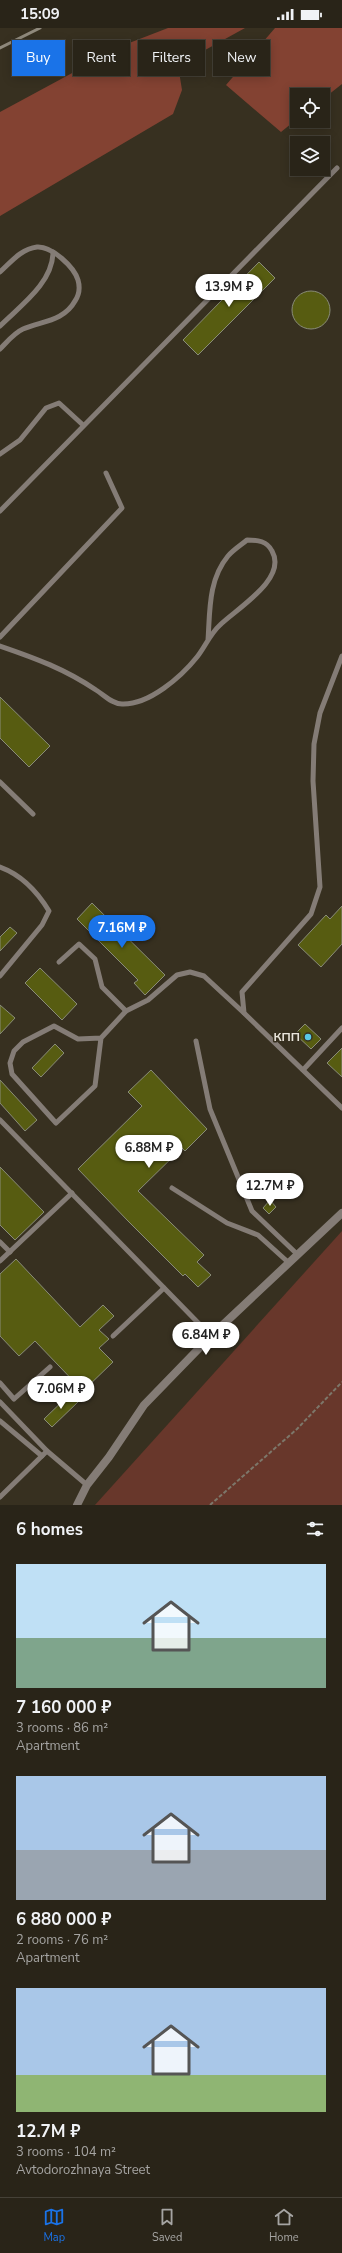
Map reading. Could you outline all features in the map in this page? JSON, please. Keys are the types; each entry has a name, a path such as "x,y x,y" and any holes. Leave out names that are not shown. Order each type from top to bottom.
{"street":[{"path":"77,1505 87,1485 109,1457 144,1405 211,1336 342,1213"}],"lane":[{"path":"0,511 337,168"},
{"path":"0,272 23,251 38,247 53,252 66,263 78,280 79,291 75,301 67,312 53,320 23,329 13,335 0,349"},
{"path":"0,326 34,292 48,274 53,262 53,252"},
{"path":"0,454 20,440 46,408 59,403 83,425"},
{"path":"0,636 122,508 106,473"},
{"path":"0,646 48,662 85,683 113,702 123,704 150,697 173,682 197,657 220,625 250,601 263,587 275,568 275,555 269,545 259,540 247,540 228,555 219,569 212,590 208,640"},
{"path":"244,1013 242,992 311,914 320,887 313,781 314,744 320,713 342,656"},
{"path":"0,782 33,814"},
{"path":"0,867 13,872 39,895 49,911 42,925 0,976"},
{"path":"59,962 78,944 95,959 102,988 126,1011"},
{"path":"101,1038 78,1039 54,1026 23,1042 14,1051 10,1063 12,1074 56,1123 95,1086 101,1038 126,1011 148,1000 177,975 190,972 204,976 342,1108"},
{"path":"303,1070 342,1028"},
{"path":"196,1041 210,1110 252,1211 298,1255"},
{"path":"0,1120 211,1336"},
{"path":"172,1188 227,1223 258,1235 289,1263"},
{"path":"0,1261 72,1193"},
{"path":"0,1242 10,1252"},
{"path":"113,1336 164,1288"},
{"path":"0,1383 14,1399 50,1367"},
{"path":"0,1402 47,1452 87,1485"},
{"path":"0,1421 42,1456"},
{"path":"0,1497 47,1452"}],"path":[{"path":"210,1505 297,1429 342,1382"}],"shaded area":[{"path":"168,28 245,28 223,40 213,40 213,46 205,50 205,40 138,40 138,76 180,76 182,90 173,114 0,216 0,112 73,73 73,76 130,76 130,43"},
{"path":"275,28 342,28 342,84 330,93 330,88 290,88 290,125 281,132 226,85 234,76 270,76 270,40 265,40"},
{"path":"342,1231 342,1505 95,1505"}],"building":[{"path":"259,262 275,278 198,355 183,340"},
{"path":"311,291 321,294 327,300 330,310 327,320 321,326 311,329 301,326 295,320 292,310 295,300 301,294"},
{"path":"0,697 50,746 29,767 0,738"},
{"path":"92,903 165,975 145,995 134,983 138,980 77,919"},
{"path":"342,906 342,944 321,967 298,945 326,915 330,919"},
{"path":"10,927 17,933 0,951 0,937"},
{"path":"40,968 77,1004 62,1020 25,983"},
{"path":"0,1005 15,1018 0,1034"},
{"name":"КПП","path":"305,1024 321,1039 311,1049 295,1034"},
{"path":"55,1044 64,1053 41,1077 32,1068"},
{"path":"342,1048 342,1077 327,1063"},
{"path":"151,1070 207,1129 185,1151 182,1148 138,1191 204,1255 197,1262 211,1275 198,1287 185,1274 183,1276 78,1169 142,1106 128,1092"},
{"path":"0,1080 37,1120 25,1131 0,1103"},
{"path":"0,1167 44,1212 15,1240 0,1225"},
{"path":"270,1200 276,1207 269,1214 263,1208"},
{"path":"16,1259 80,1327 103,1305 114,1316 99,1330 109,1339 99,1348 113,1362 83,1391 35,1341 19,1356 0,1336 0,1274"},
{"path":"70,1394 78,1402 52,1427 44,1419"}],"railway":[{"path":"0,48 40,28"}],"place":[{"name":"КПП","path":"308,1037"}]}
